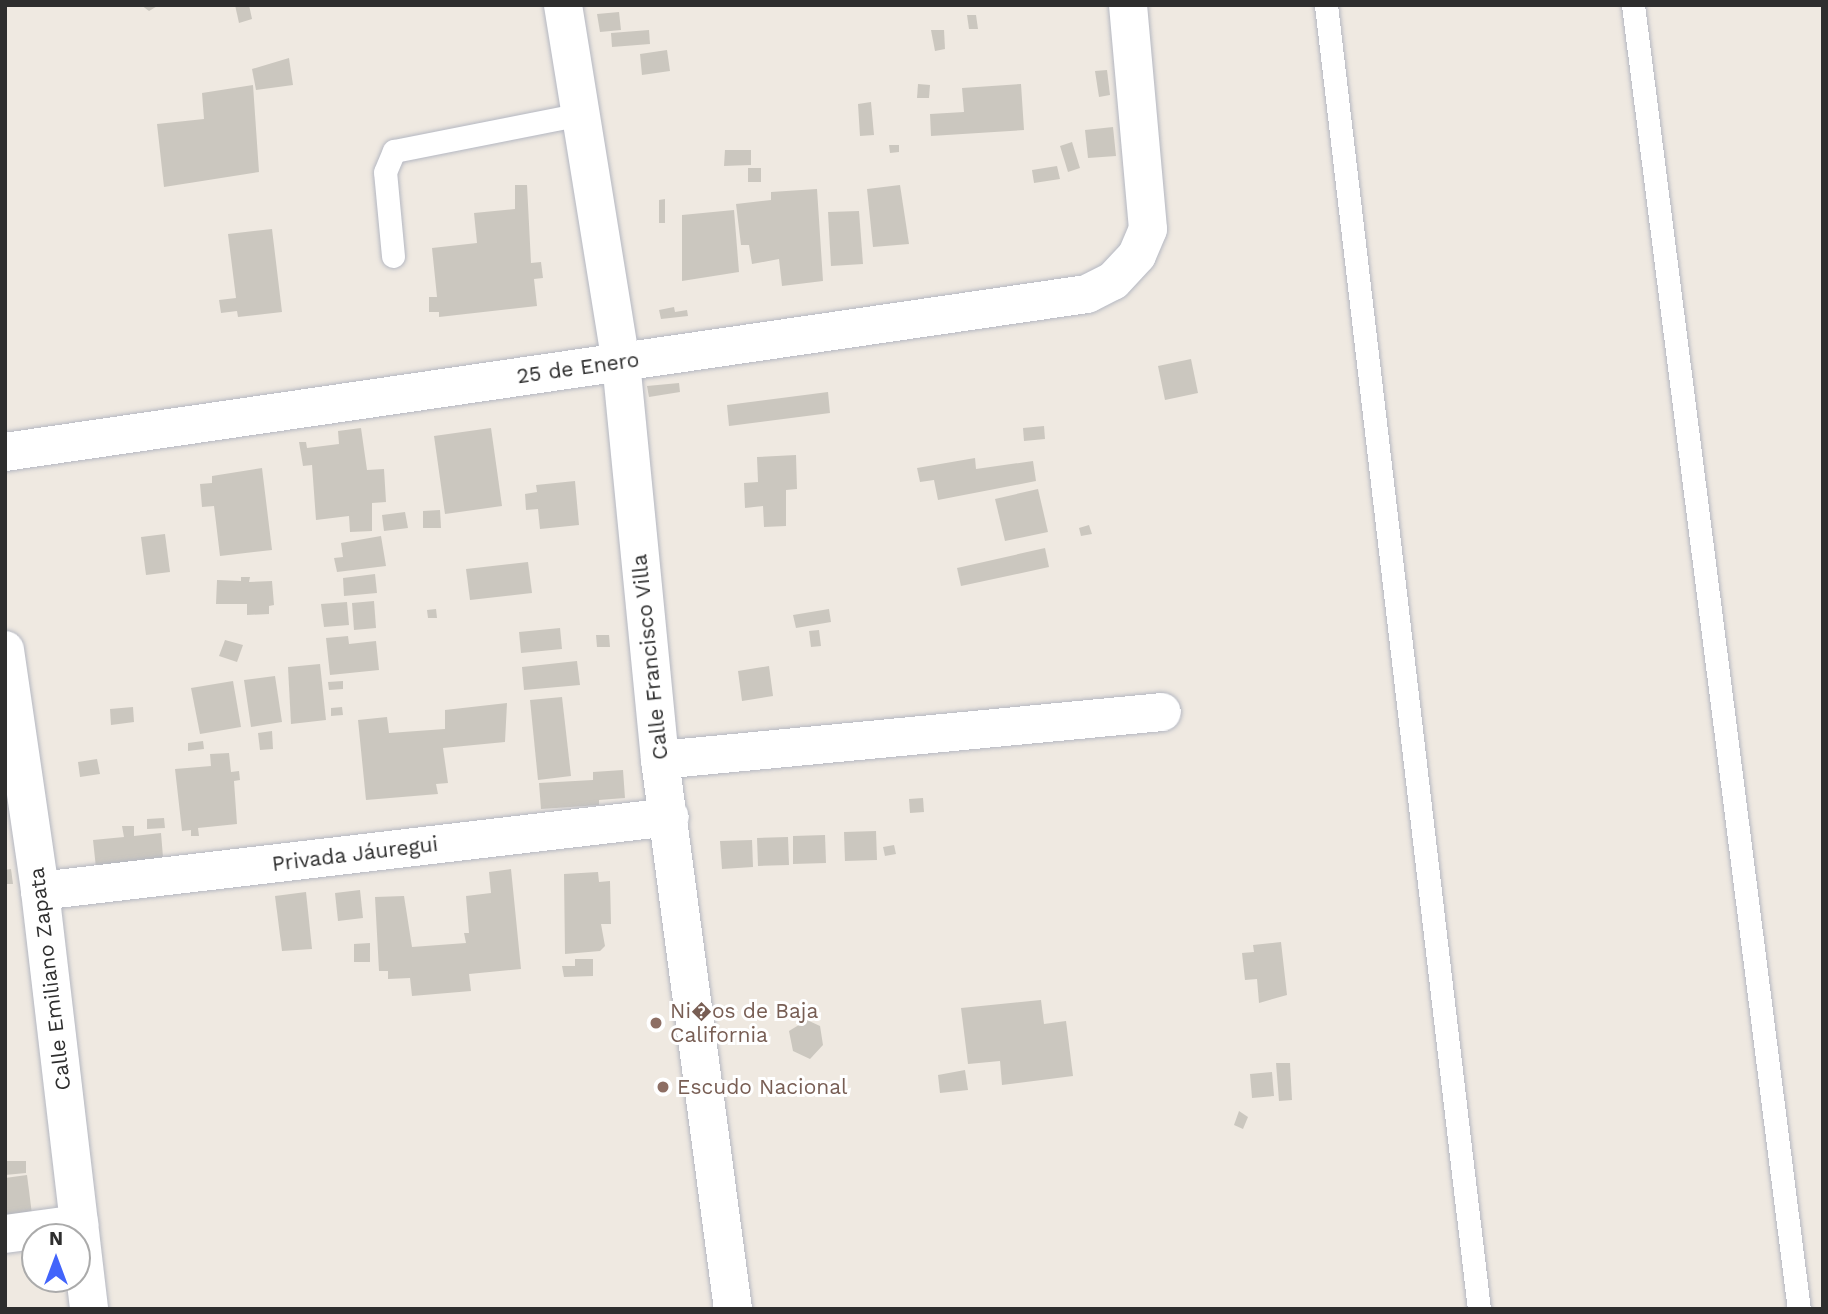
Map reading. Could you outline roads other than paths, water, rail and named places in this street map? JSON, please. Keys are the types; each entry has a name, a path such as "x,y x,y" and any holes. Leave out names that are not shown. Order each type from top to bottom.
{"street":[{"name":"Calle Francisco Villa","path":"563,5 621,362 660,760 670,817 733,1309"},
{"name":"25 de Enero","path":"5,452 1087,295 1114,281 1137,255 1148,229 1149,205 1128,5"},
{"name":"Calle Emiliano Zapata","path":"5,650 40,891 79,1223"},
{"path":"660,760 1162,712"},
{"name":"Privada Jáuregui","path":"40,891 670,817"}],"lane":[{"path":"1326,5 1479,1309"},
{"path":"1633,5 1799,1309"},
{"path":"393,256 385,172 394,151 581,114"}],"place":[{"name":"Ni�os de Baja California","path":"656,1023"},
{"name":"Escudo Nacional","path":"663,1087"}]}
